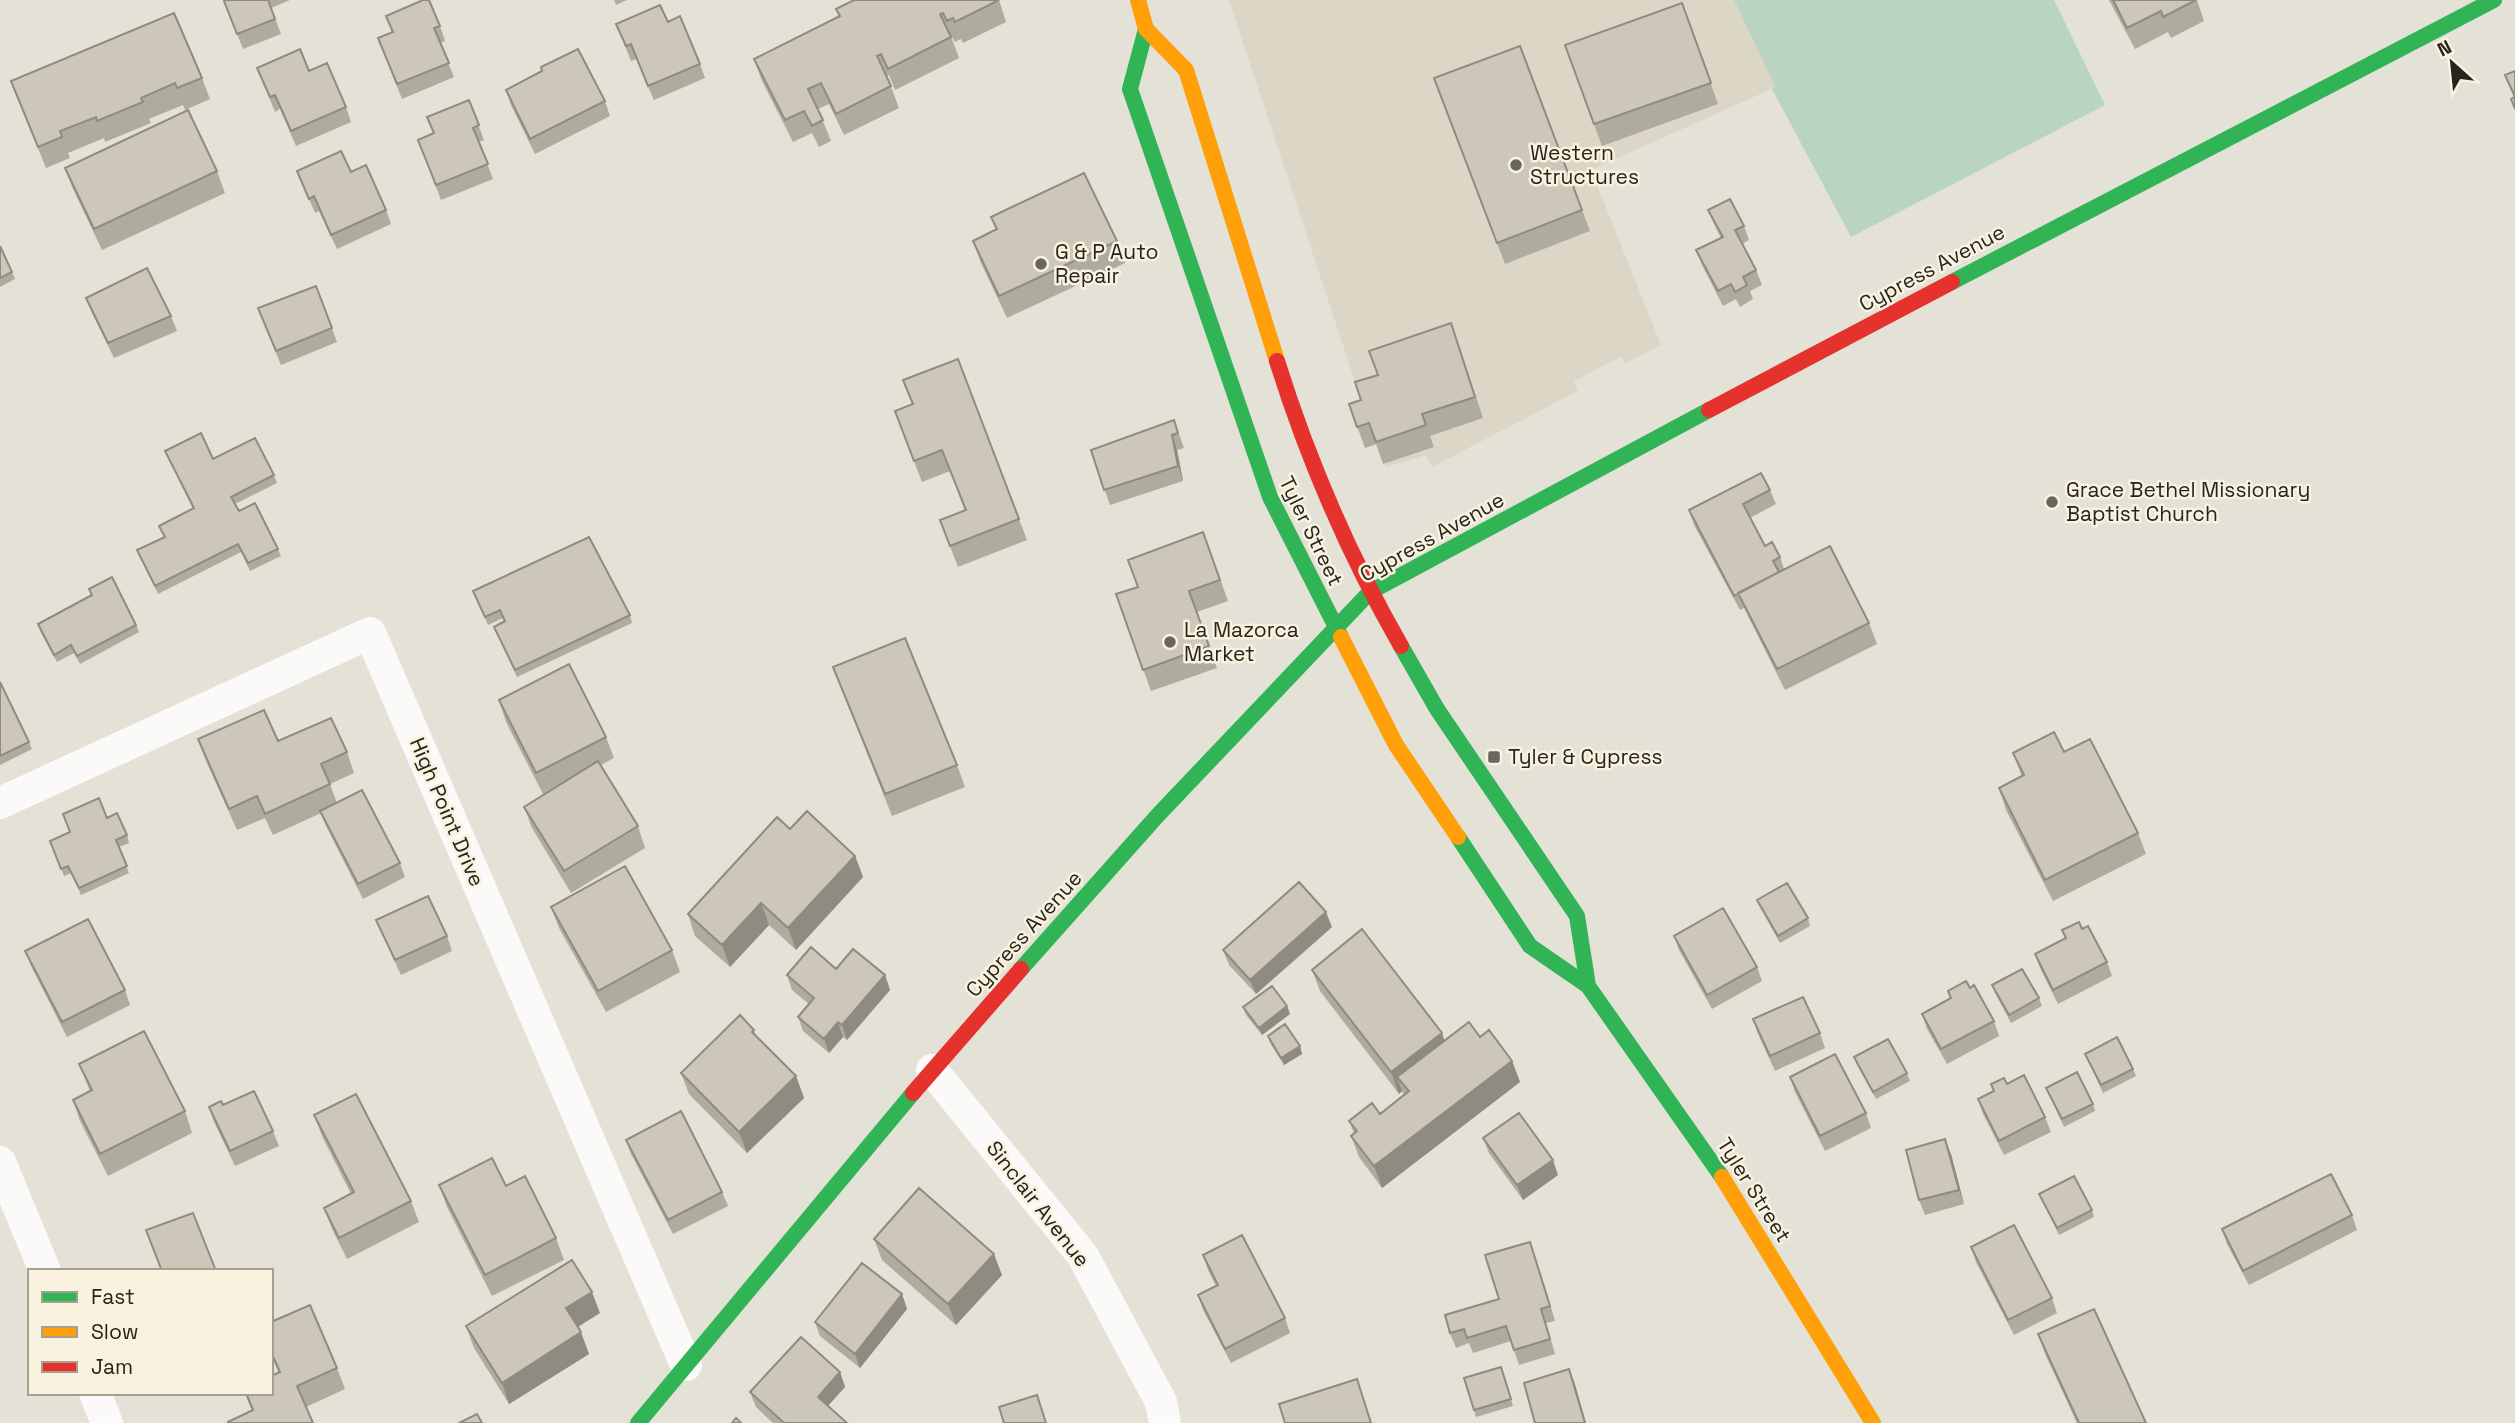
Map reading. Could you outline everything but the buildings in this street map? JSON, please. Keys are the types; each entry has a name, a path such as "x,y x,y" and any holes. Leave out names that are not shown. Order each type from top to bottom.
{"main road":[{"name":"Tyler Street","path":"1138,0 1146,29 1186,70 1289,400 1370,592 1437,709 1577,916 1588,986"},
{"name":"Cypress Avenue","path":"638,1423 932,1070 1158,815 1370,592 1859,330 2494,0"},
{"name":"Tyler Street","path":"1146,29 1130,89 1247,437 1270,497 1396,746 1530,946 1588,986 1703,1146 1873,1423"}],"street":[{"name":"High Point Drive","path":"0,803 370,633 686,1365"},
{"name":"Sinclair Avenue","path":"932,1070 1083,1256 1161,1402 1165,1423"},
{"path":"0,1161 44,1269"},
{"path":"96,1395 107,1423"}],"shaded area":[{"path":"1229,0 1734,0 1776,87 1591,170 1661,345 1626,363 1621,357 1596,369 1574,382 1578,391 1432,467 1426,455 1386,467 1377,444 1365,448 1368,421"}],"green space":[{"path":"1734,0 2054,0 2105,105 1851,237 1772,89 1775,86"}],"traffic: fast":[{"path":"1952,282 2494,0"},
{"path":"1146,29 1130,89 1270,497 1341,637"},
{"path":"1021,969 1158,815 1370,592 1709,410"},
{"path":"1401,646 1437,709 1577,916 1588,986"},
{"path":"1458,837 1530,946 1588,986 1722,1177"},
{"path":"638,1423 913,1093"}],"traffic: slow":[{"path":"1138,0 1146,29 1186,70 1277,361"},
{"path":"1341,637 1396,745 1458,837"},
{"path":"1722,1177 1873,1423"}],"traffic: jam":[{"path":"1709,410 1952,282"},
{"path":"1277,361 1302,435 1331,507 1364,578 1401,646"},
{"path":"913,1093 1021,969"}],"place":[{"name":"Western Structures","path":"1516,165"},
{"name":"G & P Auto Repair","path":"1041,264"},
{"name":"Grace Bethel Missionary Baptist Church","path":"2052,502"},
{"name":"La Mazorca Market","path":"1170,642"},
{"name":"Tyler & Cypress","path":"1494,757"}]}
